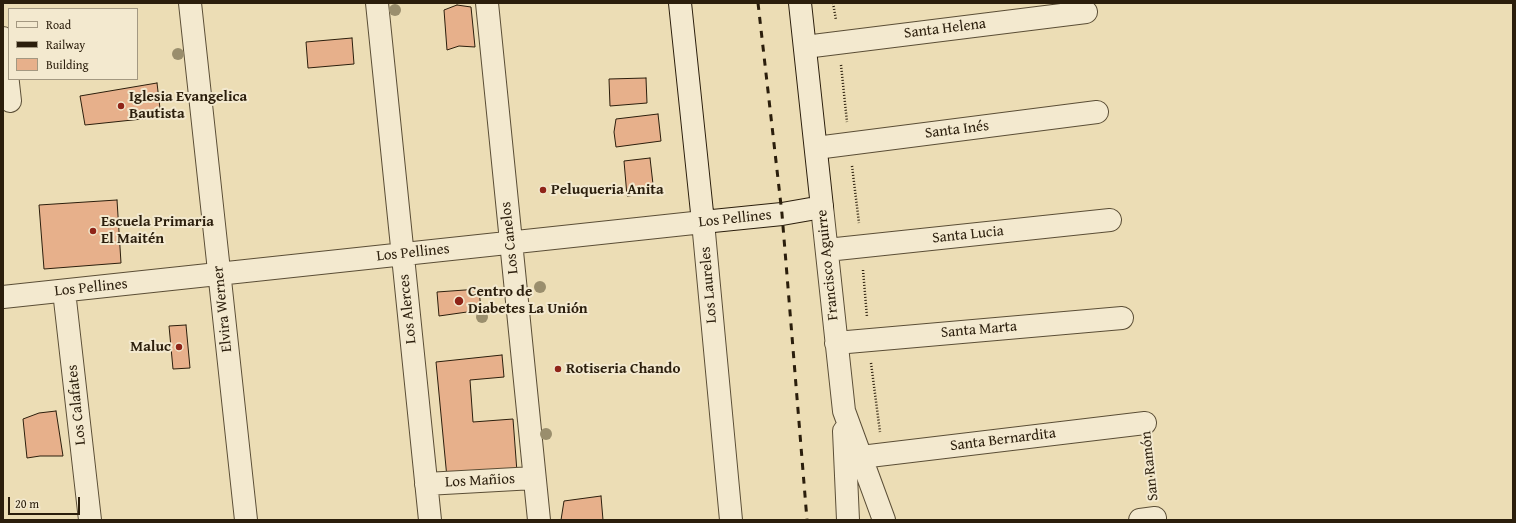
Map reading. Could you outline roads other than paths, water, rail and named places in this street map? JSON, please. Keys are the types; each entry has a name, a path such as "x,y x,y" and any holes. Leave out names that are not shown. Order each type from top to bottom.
{"street":[{"name":"Elvira Werner","path":"190,3 246,520"},
{"name":"Los Alerces","path":"377,3 430,520"},
{"name":"Los Canelos","path":"487,3 538,520"},
{"name":"Los Laureles","path":"680,3 704,222 731,520"},
{"name":"Francisco Aguirre","path":"800,3 844,411 884,520"},
{"name":"Santa Helena","path":"805,47 1086,12"},
{"path":"3,38 10,101"},
{"name":"Santa Inés","path":"816,148 1097,112"},
{"name":"Los Pellines","path":"3,297 782,214 822,207"},
{"name":"Santa Lucia","path":"827,250 1110,220"},
{"name":"Los Calafates","path":"64,290 90,520"},
{"name":"Santa Marta","path":"836,343 1122,318"},
{"path":"844,411 848,520"},
{"name":"Santa Bernardita","path":"861,457 1146,423"},
{"name":"Los Mañios","path":"426,484 534,478"}],"railway":[{"path":"758,3 782,214 807,520"}],"place":[{"name":"Iglesia Evangelica Bautista","path":"121,106"},
{"name":"Peluqueria Anita","path":"543,190"},
{"name":"Escuela Primaria El Maitén","path":"93,231"},
{"name":"Centro de Diabetes La Unión","path":"459,301"},
{"name":"Maluc","path":"179,347"},
{"name":"Rotiseria Chando","path":"558,369"}]}
